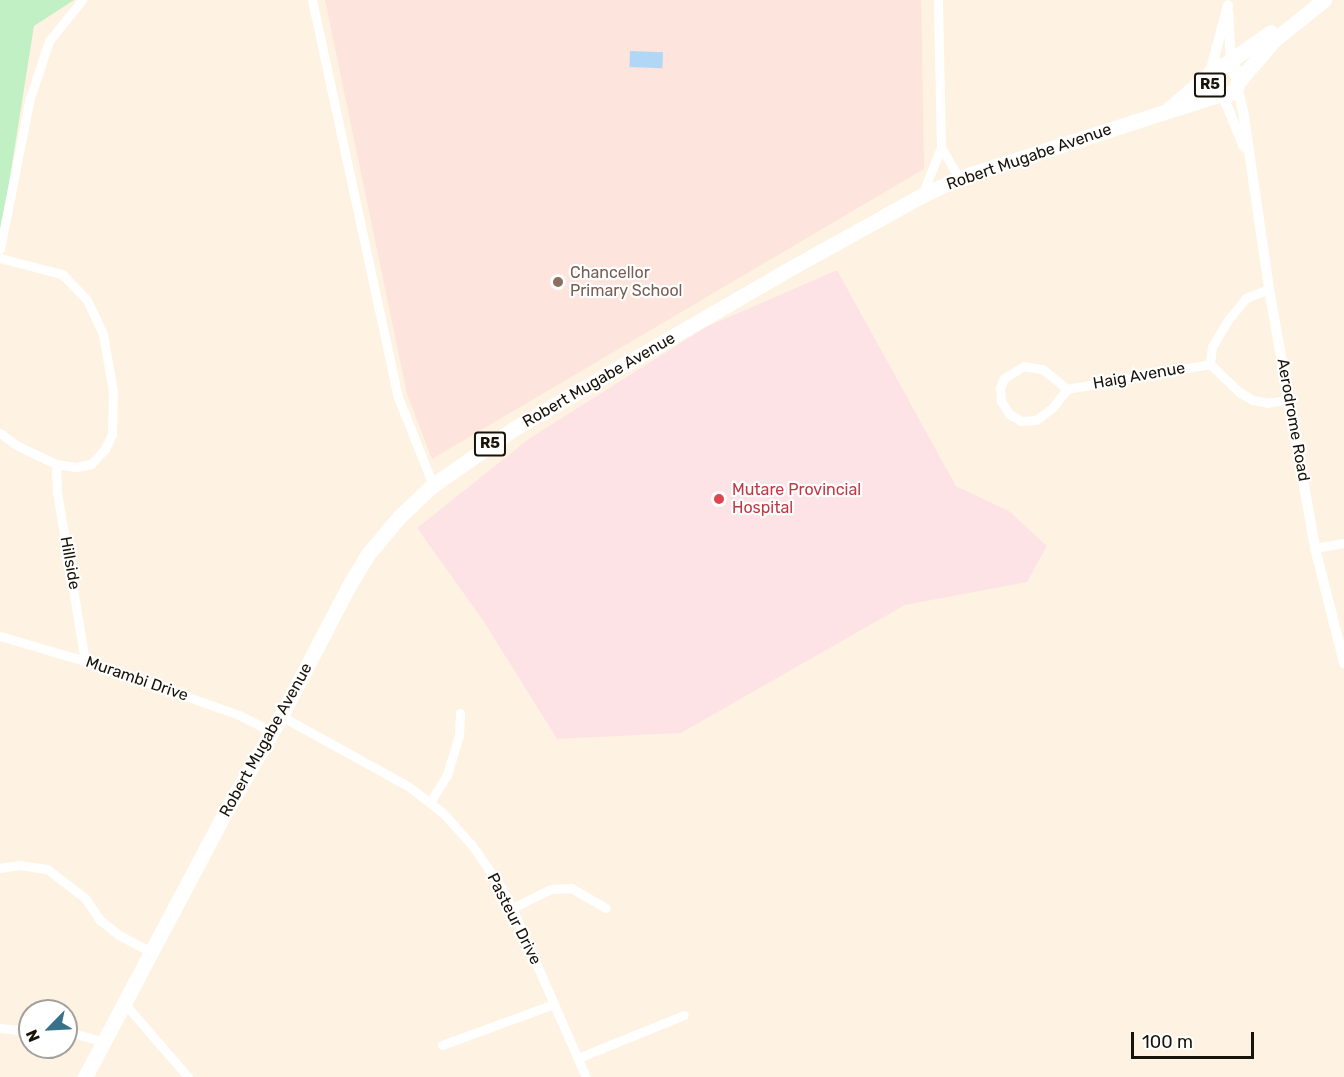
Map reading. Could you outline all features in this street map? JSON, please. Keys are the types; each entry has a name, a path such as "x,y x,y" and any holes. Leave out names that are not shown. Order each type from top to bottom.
{"highway":[{"name":"R5","path":"1311,0 1229,64 1214,68 1210,74 1211,89 1221,94 1231,93 1267,47 1323,0"},
{"name":"R5","path":"1229,64 1237,74 1237,84"},
{"name":"Robert Mugabe Avenue","path":"1169,109 1210,74"},
{"name":"Robert Mugabe Avenue","path":"85,1077 281,716 347,589 368,554 399,517 433,485 515,428 921,196 959,178 1169,109 1199,103 1221,94"}],"street":[{"path":"0,249 33,88 49,41 81,0"},
{"path":"312,0 398,397 433,485"},
{"path":"921,196 941,147 938,0"},
{"path":"1228,3 1229,64"},
{"path":"1210,74 1228,3"},
{"name":"Aerodrome Road","path":"1237,84 1254,175 1269,289 1315,548 1344,663"},
{"name":"Aerodrome Road","path":"1221,94 1234,119 1254,175"},
{"path":"941,147 959,178"},
{"path":"0,258 62,274 87,300 103,335 113,391 112,434 105,449 91,464 75,467 56,464 16,445 0,433"},
{"path":"1269,289 1246,298 1228,320 1212,347 1210,364 1239,392 1253,400 1268,403 1290,399"},
{"name":"Haig Avenue","path":"1067,389 1210,364"},
{"path":"1024,366 1042,369 1067,389 1045,416 1036,420 1021,421 1009,414 1001,401 1000,388 1004,378 1024,366"},
{"name":"Hillside","path":"56,464 57,492 85,661"},
{"path":"1315,548 1344,543"},
{"name":"Murambi Drive","path":"0,636 85,661 239,715 271,731"},
{"path":"430,802 447,775 459,735 460,713"},
{"name":"Pasteur Drive","path":"281,716 408,786 430,802 471,844 501,887 512,908 586,1077"},
{"path":"0,868 18,865 47,869 85,898 100,920 117,934 151,952"},
{"path":"512,908 551,889 571,888 606,908"},
{"path":"124,1003 188,1077"},
{"path":"442,1045 554,1004"},
{"path":"578,1058 684,1015"},
{"path":"0,1028 18,1030"},
{"path":"78,1034 104,1042"}],"shaded area":[{"name":"Chancellor Primary School","path":"325,0 921,0 924,169 432,459 407,394"},
{"name":"Mutare Provincial Hospital","path":"837,270 956,486 1009,511 1047,546 1027,582 905,605 681,733 557,739 484,622 417,528 530,438 706,327"}],"green space":[{"path":"0,0 74,0 34,26 0,240"}],"water":[{"path":"630,51 663,52 662,68 629,67"}],"place":[{"name":"Chancellor Primary School","path":"558,282"},
{"name":"Mutare Provincial Hospital","path":"719,499"}]}
